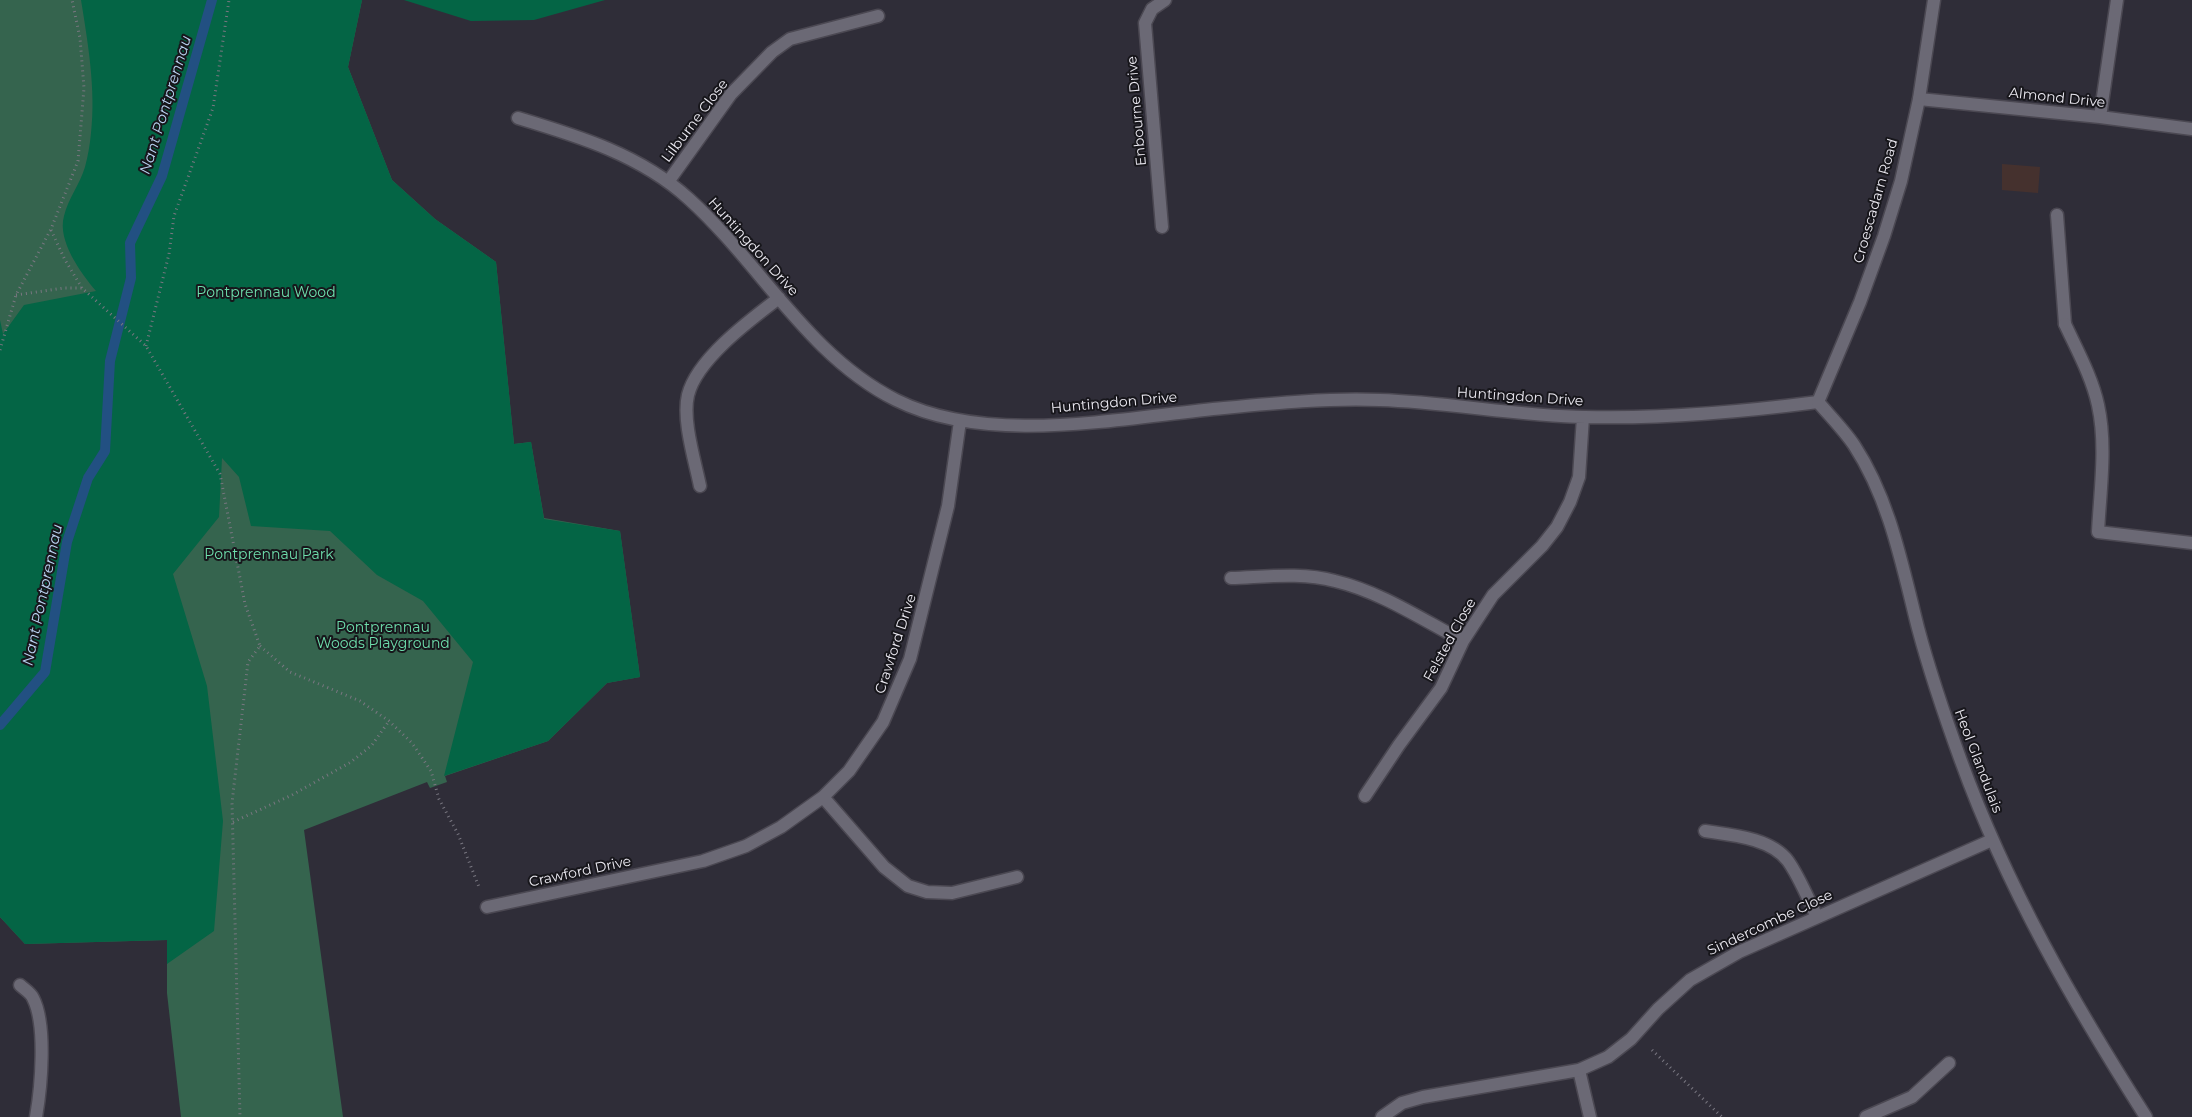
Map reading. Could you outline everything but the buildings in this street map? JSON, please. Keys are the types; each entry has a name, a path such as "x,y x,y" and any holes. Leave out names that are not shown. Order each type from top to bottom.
{"street":[{"name":"Enbourne Drive","path":"1162,227 1145,23 1152,9 1165,0"},
{"name":"Croescadarn Road","path":"1818,402 1860,302 1884,236 1901,180 1919,99 1934,0"},
{"path":"2100,117 2118,0"},
{"name":"Lilburne Close","path":"668,182 731,94 772,52 790,39 878,16"},
{"name":"Almond Drive","path":"1919,99 2100,117 2192,129"},
{"name":"Huntingdon Drive","path":"518,118 592,142 634,160 668,182 688,198 715,226 779,298 840,362 866,382 896,400 929,414 960,421 1004,426 1054,424 1298,402 1381,400 1583,417 1661,416 1765,409 1818,402"},
{"path":"2057,215 2065,324 2089,376 2098,406 2102,442 2098,532 2192,543"},
{"path":"700,486 687,416 688,396 696,376 708,359 779,298"},
{"name":"Heol Glandulais","path":"1818,402 1854,444 1883,501 1894,530 1936,693 1992,840 2036,932 2073,1000 2146,1117"},
{"name":"Felsted Close","path":"1365,796 1398,745 1441,688 1463,641 1493,595 1542,546 1557,527 1570,502 1579,477 1583,417"},
{"name":"Crawford Drive","path":"487,908 703,861 753,842 781,827 823,797 849,771 883,722 906,668 931,581 948,506 960,421"},
{"path":"1232,578 1296,576 1334,580 1390,601 1463,641"},
{"path":"823,797 884,867 908,886 926,892 952,893 1018,877"},
{"path":"1705,831 1747,837 1788,860 1817,917"},
{"name":"Sindercombe Close","path":"1382,1117 1402,1103 1423,1097 1579,1070 1608,1057 1636,1034 1658,1009 1690,980 1740,952 1992,840"},
{"path":"20,985 33,998 39,1024 41,1059 36,1117"},
{"path":"1866,1117 1912,1097 1949,1063"},
{"path":"1579,1070 1590,1117"}],"path":[{"path":"0,350 16,295 51,229 78,160 84,88 80,38 72,0"},
{"path":"146,346 169,254 174,216 213,108 229,0"},
{"path":"51,229 65,260 82,288 146,346 220,474 245,604 260,646 290,672 360,701 390,721 412,743 431,771 439,799 458,834 487,908"},
{"path":"16,295 64,288 82,288"},
{"path":"240,1117 232,803 248,662 260,646"},
{"path":"232,822 292,795 351,762 372,745 390,721"},
{"path":"1636,1034 1722,1117"}],"shaded area":[{"path":"2002,164 2040,167 2038,193 2002,190"}],"green space":[{"name":"Pontprennau Wood","path":"0,0 362,0 348,67 392,180 435,219 496,262 514,444 531,442 544,518 620,531 640,677 607,683 548,741 445,776 447,782 430,788 427,782 304,830 343,1117 181,1117 167,993 167,940 25,944 0,917"},
{"name":"Pontprennau Wood","path":"81,0 362,0 348,67 392,180 435,219 496,262 514,444 531,442 544,519 620,531 640,677 607,683 548,741 444,776 473,662 423,601 377,575 330,531 251,526 239,477 222,458 219,517 173,574 207,686 223,821 214,931 167,964 167,940 25,944 0,917 0,320 3,334 24,305 96,291 77,266 67,246 63,226 66,210 85,167 91,133 92,83"},
{"path":"404,0 605,0 534,20 471,21"}],"waterway":[{"name":"Nant Pontprennau","path":"0,725 45,672 67,542 88,478 105,451 110,361 131,278 130,243 162,176 212,0"}],"park label":[{"name":"Pontprennau Park","path":"269,555"},
{"name":"Pontprennau Woods Playground","path":"383,636"}]}
